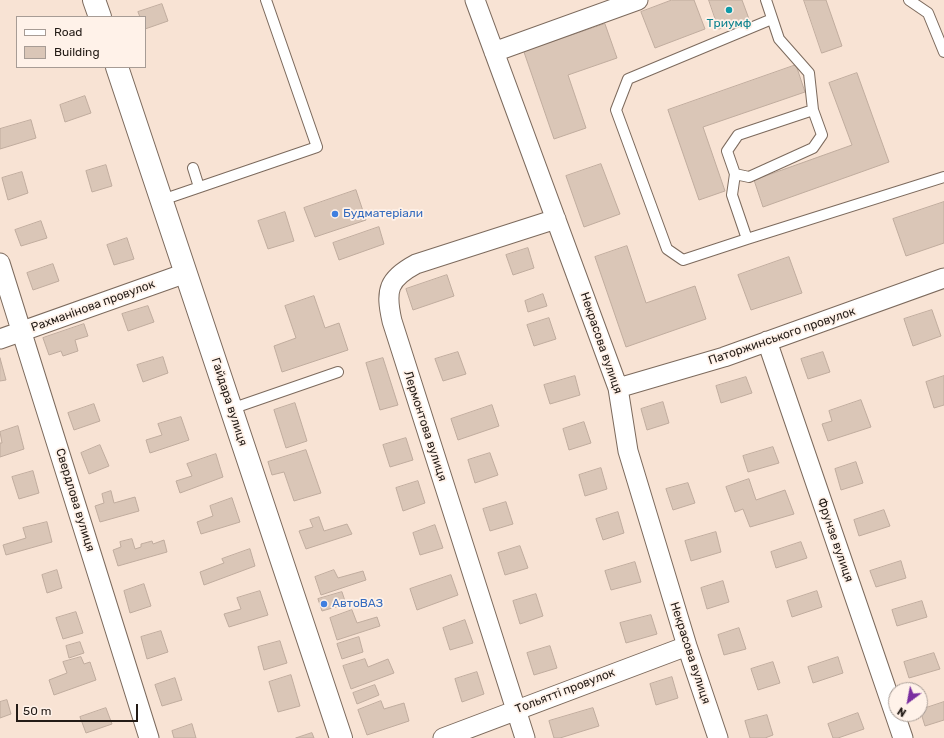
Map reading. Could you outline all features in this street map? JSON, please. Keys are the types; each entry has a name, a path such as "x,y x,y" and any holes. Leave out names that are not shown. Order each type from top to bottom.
{"street":[{"path":"94,0 100,16"},
{"name":"Некрасова вулиця","path":"475,0 618,388 628,451 687,646 718,738"},
{"path":"494,52 638,0"},
{"name":"Гайдара вулиця","path":"117,68 341,738"},
{"name":"Лермонтова вулиця","path":"525,738 392,321 388,300 390,285 401,272 416,264 556,219"},
{"name":"Свердлова вулиця","path":"0,262 149,738"},
{"name":"Рахманінова провулок","path":"0,339 186,273"},
{"name":"Паторжинського провулок","path":"618,388 724,357 944,279"},
{"name":"Фрунзе вулиця","path":"767,341 903,738"},
{"name":"Тольятті провулок","path":"443,738 687,646"}],"lane":[{"path":"162,200 317,147 266,0"},
{"path":"735,174 749,177 813,148 822,136 813,110 810,73 779,39 766,0"},
{"path":"909,0 928,13 944,52"},
{"path":"772,18 628,79 616,110 667,249 683,260 944,177"},
{"path":"747,239 732,195 735,174 727,151 738,136 813,110"},
{"path":"192,168 199,187"},
{"path":"231,409 338,372"}],"building":[{"path":"672,0 694,0 705,29 655,48 641,12"},
{"name":"Триумф","path":"709,0 742,0 749,19 719,29"},
{"path":"804,0 826,0 842,46 822,53"},
{"path":"162,4 168,21 146,29 146,16 140,16 138,12"},
{"path":"605,24 617,58 568,75 586,128 554,139 524,52"},
{"path":"796,65 805,92 703,127 725,191 699,200 668,110"},
{"path":"857,73 889,162 763,207 754,180 852,145 829,83"},
{"path":"85,96 91,113 65,122 60,105"},
{"path":"31,120 36,138 0,149 0,129"},
{"path":"601,164 620,214 584,227 566,176"},
{"path":"106,165 112,186 92,192 86,171"},
{"path":"22,172 28,193 8,200 2,178"},
{"name":"Будматеріали","path":"356,190 366,220 315,237 304,208"},
{"path":"944,202 944,243 906,256 893,219"},
{"path":"285,212 294,241 268,249 258,221"},
{"path":"41,221 47,238 21,246 15,230"},
{"path":"379,227 384,244 339,260 333,243"},
{"path":"127,238 134,259 114,265 107,245"},
{"path":"627,246 646,303 695,286 706,319 626,347 595,257"},
{"path":"528,248 534,268 513,275 506,255"},
{"path":"789,257 802,293 751,310 738,275"},
{"path":"53,264 59,281 33,290 27,273"},
{"path":"447,275 454,296 413,310 406,289"},
{"path":"543,294 547,306 528,312 525,301"},
{"path":"314,296 325,328 339,323 348,350 282,372 274,346 296,338 285,306"},
{"path":"148,306 154,322 128,331 122,314"},
{"path":"932,310 941,336 913,346 904,319"},
{"path":"549,318 556,339 534,346 527,325"},
{"path":"84,324 88,336 75,340 78,351 63,356 61,351 49,355 43,338"},
{"path":"458,352 466,374 443,381 435,359"},
{"path":"823,352 830,372 808,379 801,359"},
{"path":"163,357 168,373 143,382 137,365"},
{"path":"0,358 6,380 0,381"},
{"path":"383,358 398,405 380,410 366,363"},
{"path":"575,376 580,395 550,404 544,385"},
{"path":"944,376 944,405 934,408 926,382"},
{"path":"746,377 752,393 721,403 716,386"},
{"path":"861,400 871,427 828,441 822,424 832,421 829,411"},
{"path":"663,402 669,423 647,430 641,409"},
{"path":"295,403 307,441 286,448 274,410"},
{"path":"94,404 100,421 74,430 68,413"},
{"path":"492,405 499,426 458,440 451,419"},
{"path":"181,417 189,440 150,453 146,440 162,435 158,424"},
{"path":"584,422 591,443 569,450 563,429"},
{"path":"18,426 24,449 0,457 0,443 2,443 0,432"},
{"path":"406,438 413,460 390,467 383,445"},
{"path":"100,445 109,466 89,474 81,453"},
{"path":"773,447 779,463 748,472 743,456"},
{"path":"306,450 321,493 294,501 284,472 272,475 268,462"},
{"path":"490,453 498,475 475,483 468,460"},
{"path":"216,454 223,477 180,493 176,481 192,476 187,464"},
{"path":"856,462 863,483 841,490 835,469"},
{"path":"601,468 607,489 585,496 579,475"},
{"path":"33,471 39,493 19,499 12,477"},
{"path":"749,479 756,500 785,490 794,514 750,527 743,509 735,512 726,487"},
{"path":"418,481 425,503 403,511 396,488"},
{"path":"688,483 695,503 673,510 666,489"},
{"path":"111,491 114,503 135,497 139,511 100,522 95,506 104,503 102,494"},
{"path":"232,498 240,522 201,534 197,522 213,516 210,506"},
{"path":"506,502 513,524 490,531 483,509"},
{"path":"884,510 890,526 859,536 854,520"},
{"path":"618,512 624,533 603,540 596,519"},
{"path":"319,517 324,531 347,524 352,534 306,549 299,531 313,527 310,520"},
{"path":"47,522 52,542 6,555 3,545 26,538 23,528"},
{"path":"435,525 443,548 420,555 413,533"},
{"path":"716,532 721,552 691,561 685,541"},
{"path":"132,539 135,549 141,547 141,544 152,541 153,544 164,540 167,552 118,566 113,550 121,547 120,542"},
{"path":"801,542 807,558 776,568 771,552"},
{"path":"520,546 528,568 505,575 498,553"},
{"path":"250,549 255,566 204,585 200,572 224,563 222,559"},
{"path":"901,561 906,578 876,587 870,571"},
{"path":"635,562 641,582 611,590 605,571"},
{"path":"57,570 62,588 47,593 42,575"},
{"path":"334,570 338,578 363,571 366,580 321,595 315,577"},
{"path":"451,575 458,595 417,610 410,589"},
{"path":"723,581 729,602 707,609 701,588"},
{"path":"144,584 151,606 130,613 124,591"},
{"path":"260,591 268,615 229,627 224,614 241,609 237,598"},
{"path":"817,591 822,607 792,617 787,601"},
{"path":"342,592 346,604 322,611 318,599"},
{"path":"536,594 543,616 520,624 513,601"},
{"path":"922,601 927,617 897,626 892,610"},
{"path":"352,610 357,623 377,617 380,626 337,640 330,618"},
{"path":"76,612 83,633 63,639 56,618"},
{"path":"651,615 657,634 626,643 620,623"},
{"path":"465,620 473,643 450,650 443,628"},
{"path":"739,628 746,649 724,655 718,635"},
{"path":"161,631 168,652 147,659 141,637"},
{"path":"359,637 363,652 342,659 337,644"},
{"path":"280,641 287,663 264,670 258,647"},
{"path":"80,642 84,653 69,658 66,646"},
{"path":"550,646 557,668 534,675 527,653"},
{"path":"934,653 940,669 909,678 904,662"},
{"path":"81,657 84,664 90,662 96,680 54,695 49,680 67,673 63,662"},
{"path":"838,657 843,673 813,683 808,667"},
{"path":"365,659 368,667 388,659 394,673 351,689 343,666"},
{"path":"773,662 780,683 758,690 751,669"},
{"path":"477,672 484,694 462,702 455,679"},
{"path":"291,675 300,706 278,712 269,682"},
{"path":"672,677 678,698 656,705 650,684"},
{"path":"175,678 182,700 162,706 155,685"},
{"path":"375,685 379,695 357,704 353,693"},
{"path":"7,700 11,714 0,718 0,702"},
{"path":"381,701 384,709 404,703 409,721 367,735 358,710"},
{"path":"944,702 944,720 925,726 924,722 928,722 928,707"},
{"path":"106,708 112,724 86,733 80,717"},
{"path":"593,708 599,726 560,738 554,738 549,721"},
{"path":"858,713 864,729 838,738 833,738 828,724"},
{"path":"767,715 773,735 765,738 750,738 745,721"},
{"path":"192,724 196,738 174,738 172,731"},
{"path":"312,733 314,738 296,738"}],"place":[{"name":"Триумф","path":"729,10"},
{"name":"Будматеріали","path":"335,214"},
{"name":"АвтоВАЗ","path":"324,604"}]}
